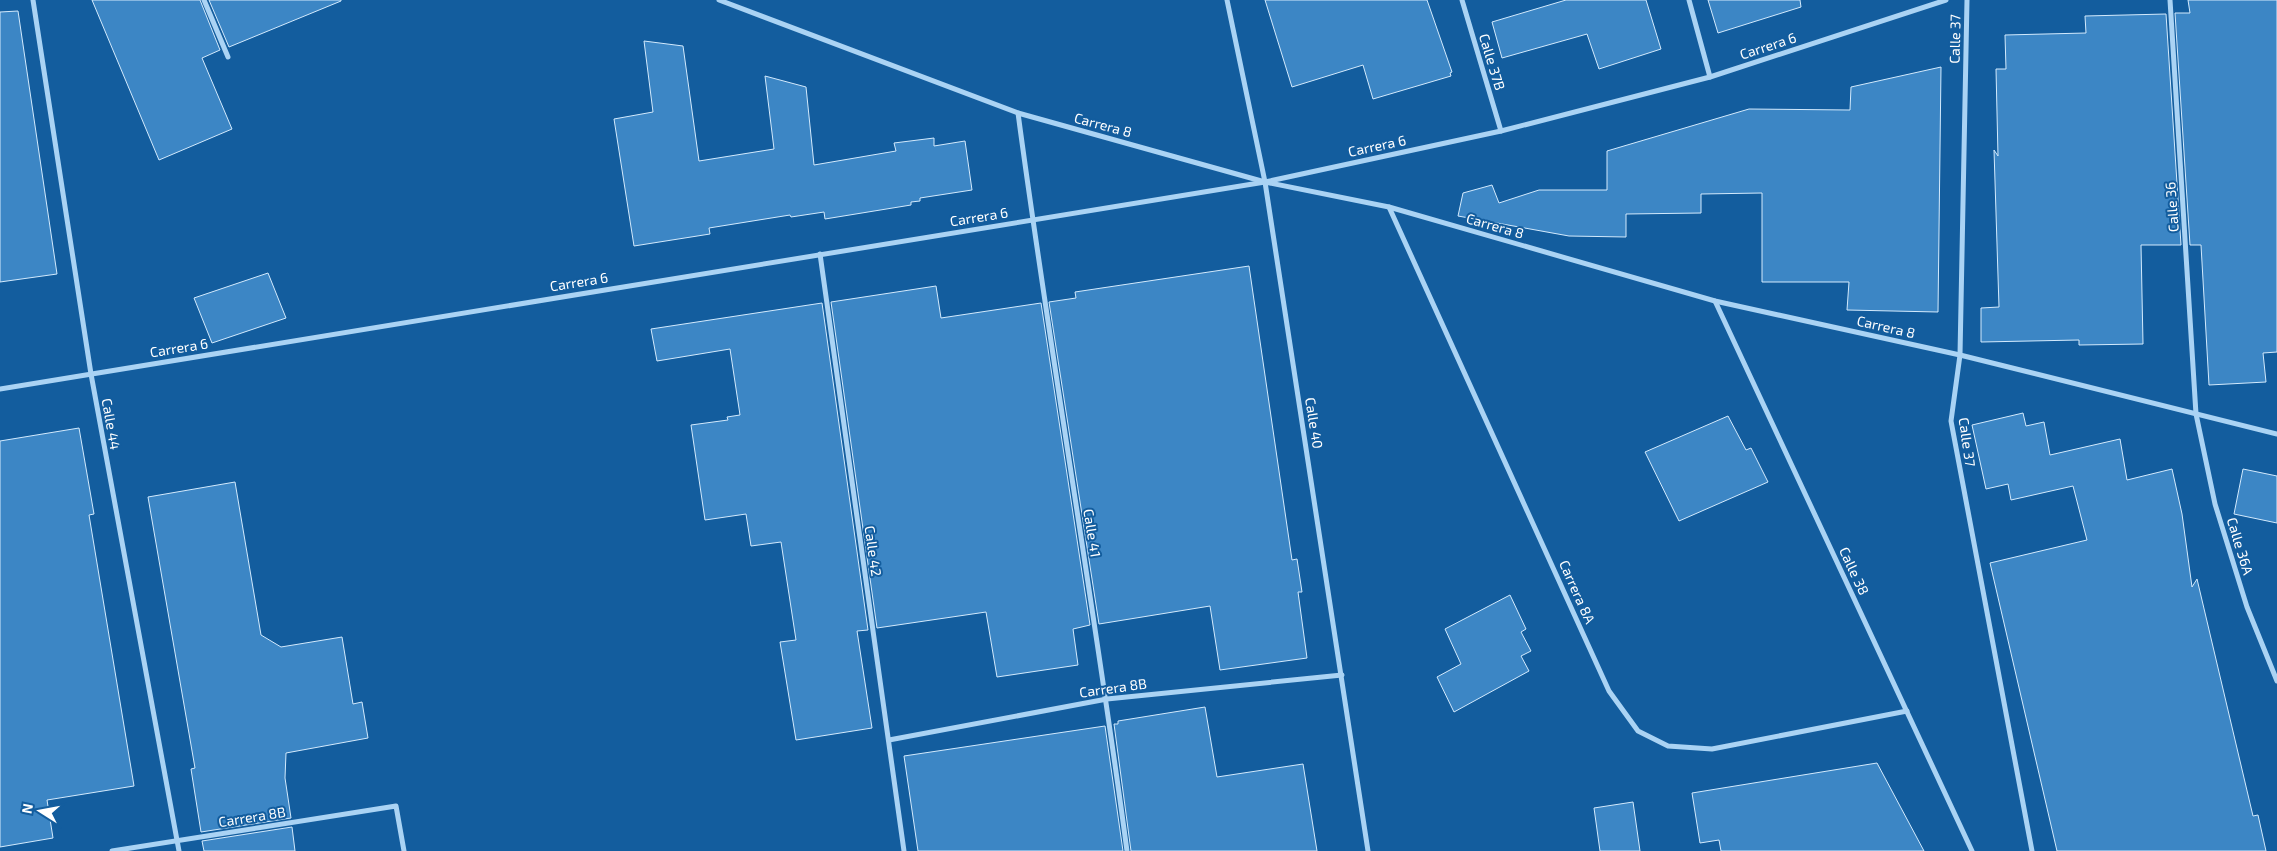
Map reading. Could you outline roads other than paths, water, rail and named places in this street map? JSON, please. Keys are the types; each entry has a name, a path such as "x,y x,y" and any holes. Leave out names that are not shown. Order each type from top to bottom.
{"street":[{"name":"Calle 44","path":"33,0 90,374 178,851"},
{"path":"204,0 228,57"},
{"name":"Carrera 8","path":"719,0 1018,113 1266,182 1389,207 1715,301 1960,355 2277,434"},
{"name":"Calle 40","path":"1227,0 1266,182 1368,851"},
{"name":"Calle 37B","path":"1462,0 1501,130"},
{"path":"1689,0 1710,77"},
{"name":"Carrera 6","path":"0,388 1266,182 1501,130 1710,77 1944,0"},
{"name":"Calle 37","path":"1967,0 1960,355 1951,421 2032,851"},
{"name":"Calle 36","path":"2170,0 2196,414"},
{"name":"Calle 41","path":"1018,113 1032,220 1107,699 1127,851"},
{"name":"Carrera 8A","path":"1389,207 1609,691 1638,731 1668,746 1712,749 1907,710"},
{"name":"Calle 42","path":"820,254 904,851"},
{"name":"Calle 38","path":"1715,301 1972,851"},
{"name":"Calle 36A","path":"2196,414 2221,523 2247,607 2277,681"},
{"name":"Carrera 8B","path":"889,740 1107,699 1342,675"},
{"name":"Carrera 8B","path":"112,851 396,806 404,851"}]}
